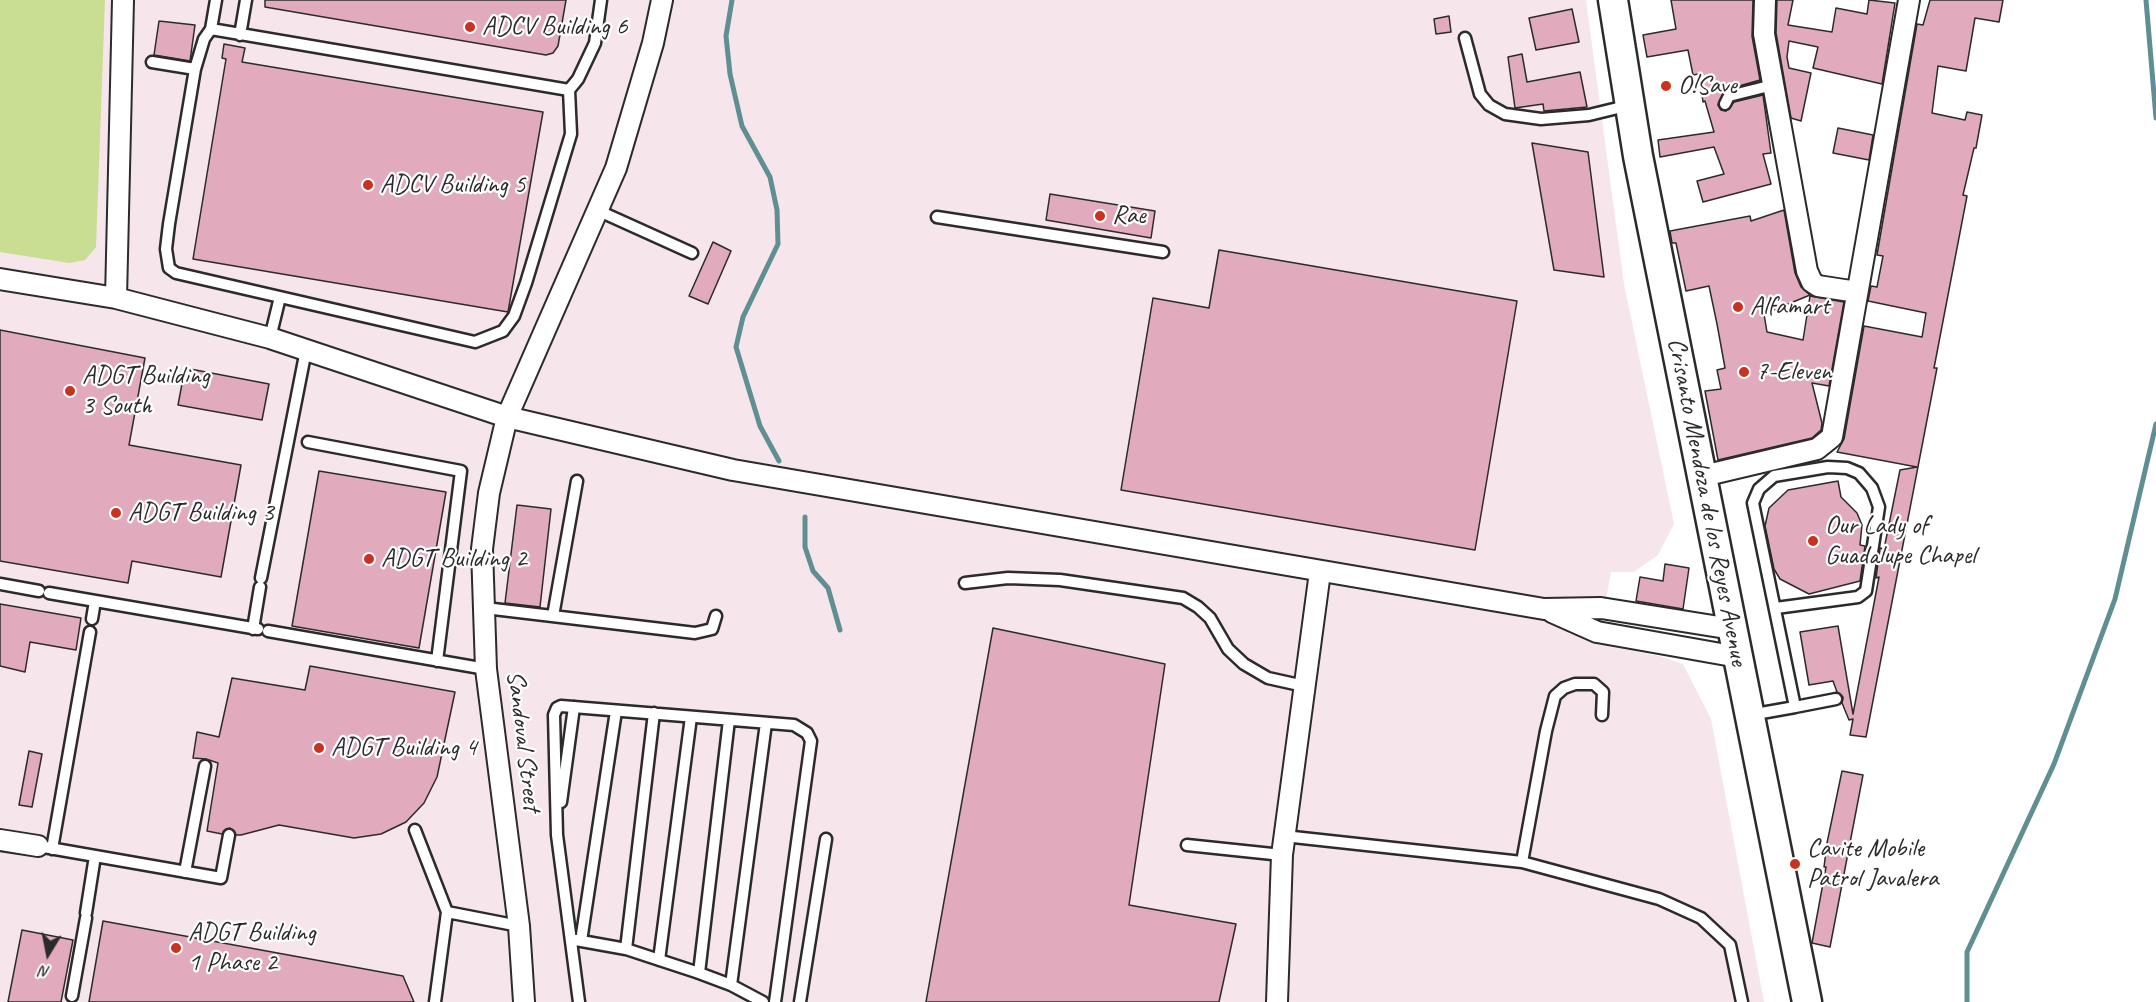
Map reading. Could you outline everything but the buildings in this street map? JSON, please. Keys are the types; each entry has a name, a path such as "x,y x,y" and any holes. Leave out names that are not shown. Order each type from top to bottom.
{"main road":[{"name":"Crisanto Mendoza de los Reyes Avenue","path":"1613,0 1630,105 1807,1002"}],"street":[{"path":"116,298 123,0"},
{"name":"Sandoval Street","path":"524,1002 519,926 486,669 482,549 489,493 507,417 598,211 628,131 653,43 662,0"},
{"path":"1765,0 1763,25 1807,271 1812,282 1818,286 1857,292"},
{"path":"1703,476 1818,449 1827,444 1835,424 1909,0"},
{"path":"0,279 116,298 270,338 507,417 744,472 1544,609 1601,608 1732,629"},
{"path":"1277,1002 1283,846 1320,572"},
{"path":"1544,609 1597,632 1738,657"},
{"path":"0,840 45,848"}],"lane":[{"path":"216,0 211,29 204,39 195,69 169,224 166,249 169,267 176,273 474,342 503,332 514,316 571,134 569,90 578,79 595,43 601,0"},
{"path":"240,35 246,0"},
{"path":"211,29 569,90"},
{"path":"1465,38 1480,94 1489,105 1504,114 1541,119 1589,115 1630,105"},
{"path":"152,62 195,69"},
{"path":"1725,104 1729,96 1773,85"},
{"path":"598,211 692,253"},
{"path":"937,217 1163,252"},
{"path":"270,338 280,297"},
{"path":"260,630 260,582 306,350"},
{"path":"308,442 461,471 437,661"},
{"path":"1776,608 1864,594 1868,586 1879,507 1872,488 1859,473 1846,468 1828,467 1774,476 1759,489 1753,503 1795,707"},
{"path":"553,616 577,481"},
{"path":"965,583 1008,578 1060,580 1183,598 1210,618 1228,649 1244,664 1268,678 1304,686"},
{"path":"0,584 486,669"},
{"path":"92,619 95,601"},
{"path":"485,608 695,633 712,628 716,616"},
{"path":"90,632 45,848 221,878 229,835"},
{"path":"1522,862 1546,731 1555,696 1575,684 1594,684 1603,692 1602,715"},
{"path":"1750,715 1836,699"},
{"path":"579,1002 576,940 557,835 554,715 556,708 561,706 801,727 811,741 775,1002"},
{"path":"557,835 574,707"},
{"path":"576,940 616,711"},
{"path":"626,949 654,713"},
{"path":"659,960 691,717"},
{"path":"699,973 729,720"},
{"path":"731,984 766,723"},
{"path":"185,872 205,766"},
{"path":"415,830 447,912 435,1002"},
{"path":"800,1002 826,839"},
{"path":"1187,845 1283,846 1522,862 1659,899 1701,918 1730,945 1742,1002"},
{"path":"72,996 95,856"},
{"path":"447,912 519,926"},
{"path":"576,940 626,949 699,973 731,984 763,1002"}],"shaded area":[{"path":"0,0 1586,0 1624,284 1674,524 1658,555 1634,572 1611,572 1598,644 1659,656 1683,664 1711,719 1764,1002 0,1002"}],"green space":[{"path":"0,0 105,0 96,247 85,260 69,263 0,252"}],"waterway":[{"path":"732,0 726,36 730,74 742,126 770,177 777,210 778,244 743,317 736,347 760,426 779,461"},
{"path":"2146,0 2156,118"},
{"path":"1967,1002 1967,952 2054,764 2115,599 2156,424"},
{"path":"805,517 805,547 813,571 828,588 840,630"}],"place":[{"name":"ADCV Building 6","path":"470,27"},
{"name":"O!Save","path":"1666,86"},
{"name":"ADCV Building 5","path":"368,185"},
{"name":"Rae","path":"1100,216"},
{"name":"Alfamart","path":"1738,307"},
{"name":"7-Eleven","path":"1744,372"},
{"name":"ADGT Building 3 South","path":"70,391"},
{"name":"ADGT Building 3","path":"116,513"},
{"name":"Our Lady of Guadalupe Chapel","path":"1813,541"},
{"name":"ADGT Building 2","path":"369,559"},
{"name":"ADGT Building 4","path":"319,748"},
{"name":"Cavite Mobile Patrol Javalera","path":"1795,864"},
{"name":"ADGT Building 1 Phase 2","path":"176,948"}]}
